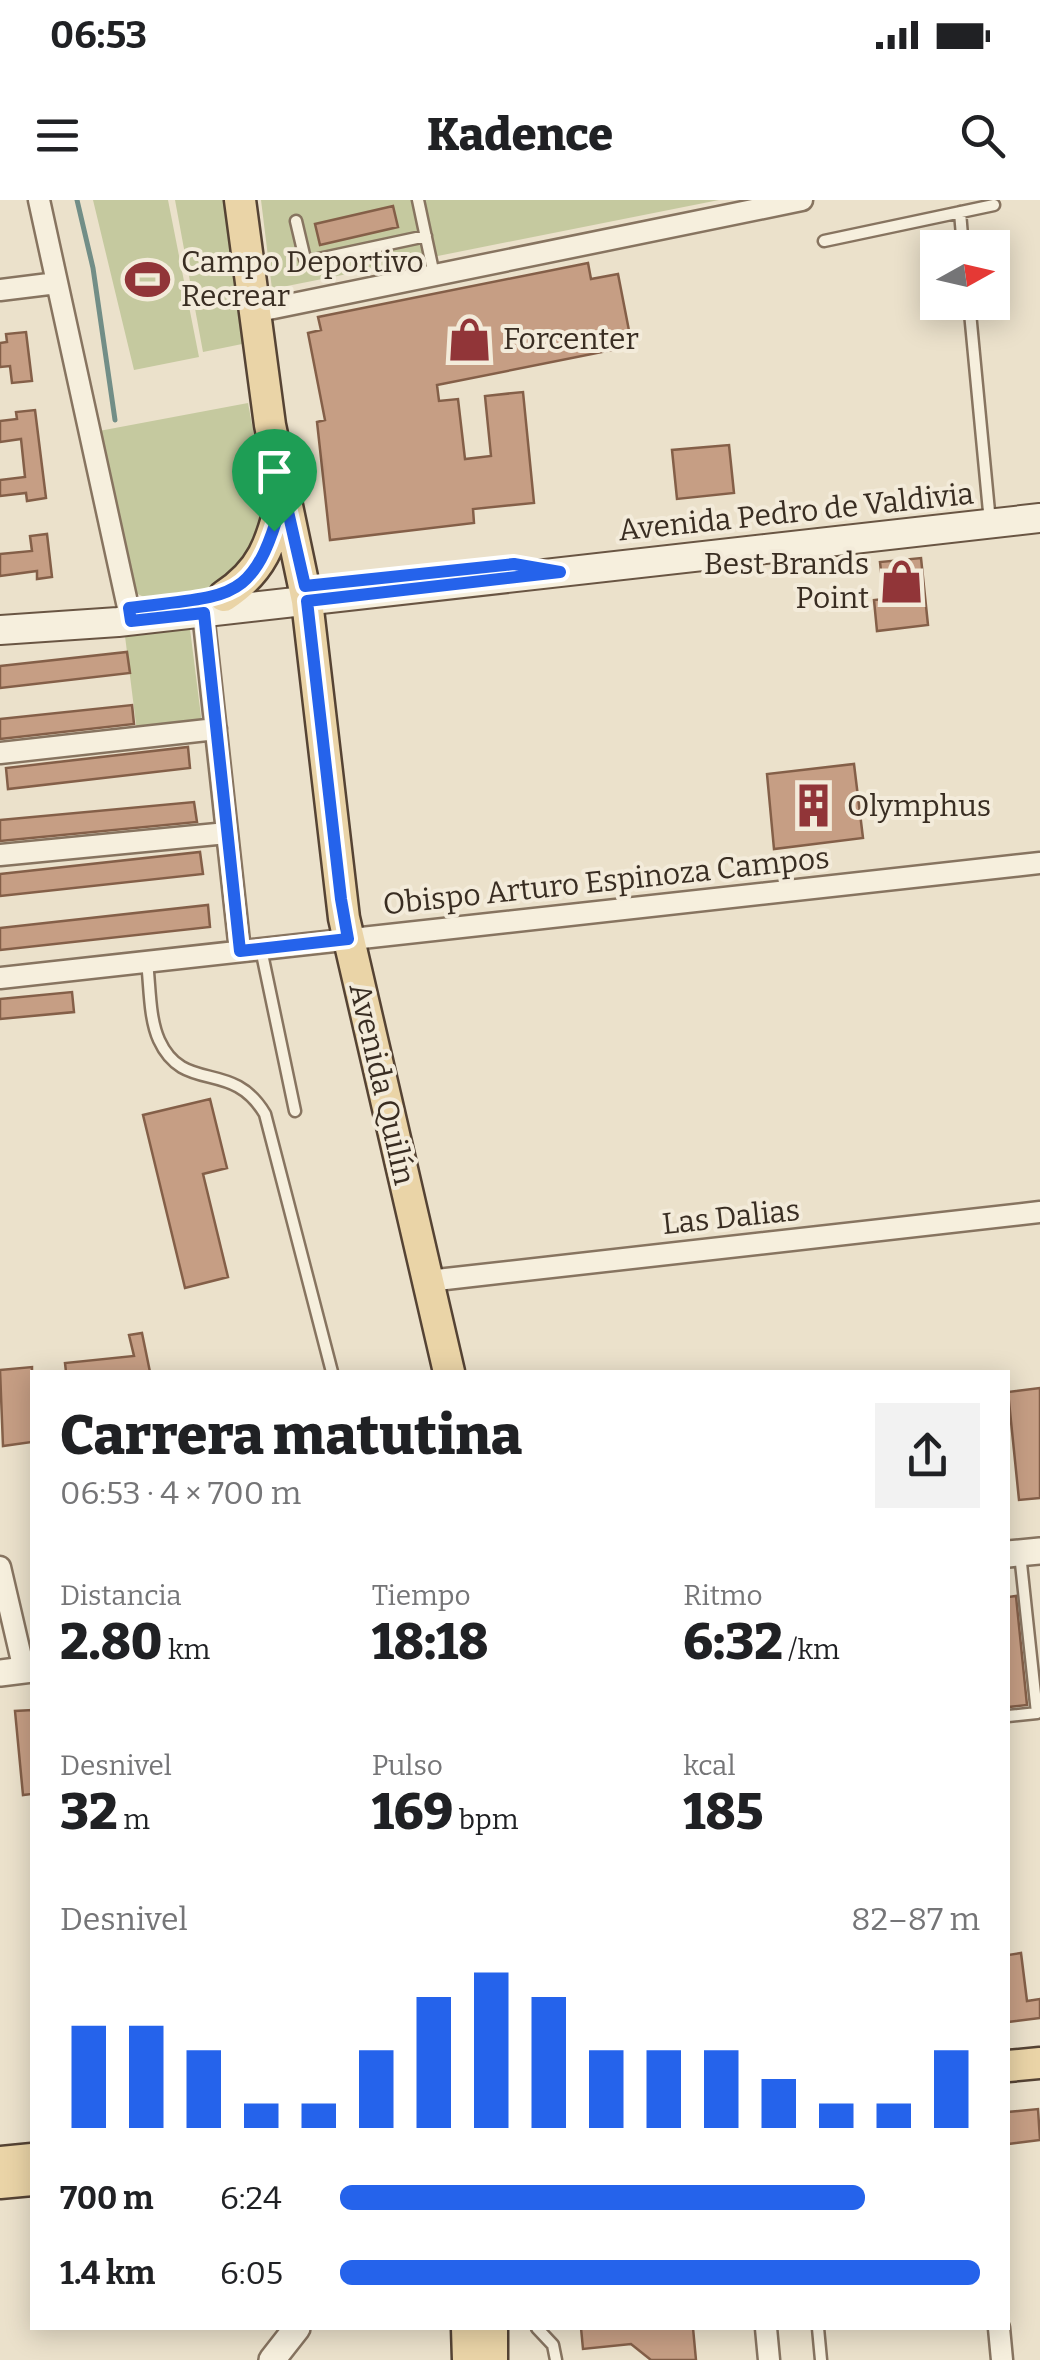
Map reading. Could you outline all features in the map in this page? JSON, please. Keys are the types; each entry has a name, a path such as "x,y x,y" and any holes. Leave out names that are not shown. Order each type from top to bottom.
{"main road":[{"name":"Avenida Quilín","path":"240,200 284,494 306,593 348,939 450,1370"},
{"path":"214,604 246,580 259,564 284,494"},
{"name":"Avenida Pedro de Valdivia","path":"0,630 306,593 560,572 1040,518"},
{"path":"1010,2066 1040,2063"},
{"path":"1010,2087 1040,2084"},
{"path":"467,2330 468,2360"},
{"path":"492,2360 493,2330"}],"street":[{"path":"39,200 130,614"},
{"path":"254,312 802,200"},
{"path":"0,290 57,282"},
{"path":"214,604 216,729 227,833 250,950"},
{"path":"0,754 216,729"},
{"path":"0,856 227,833"},
{"name":"Obispo Arturo Espinoza Campos","path":"0,978 1040,863"},
{"name":"Las Dalias","path":"428,1281 1040,1212"},
{"path":"0,1567 19,1670"},
{"path":"272,2360 294,2330"},
{"path":"766,2330 769,2360"},
{"path":"999,2330 1002,2360"}],"lane":[{"path":"418,200 434,275"},
{"path":"824,241 994,204"},
{"path":"960,212 962,230"},
{"path":"296,221 308,261 426,236"},
{"path":"971,320 990,523"},
{"path":"250,950 296,1112"},
{"path":"147,962 158,1038 166,1052 192,1075 229,1080 246,1088 270,1126 331,1370"},
{"path":"1010,1716 1036,1713 1023,1552"},
{"path":"539,2330 553,2345 556,2360"},
{"path":"818,2330 821,2360"}],"green space":[{"name":"Campo Deportivo Recrear","path":"93,200 168,200 199,357 134,370"},
{"path":"175,200 226,200 247,343 203,352"},
{"path":"261,200 719,200 272,289"},
{"path":"248,403 266,500 246,572 226,588 144,597 129,590 99,431"},
{"path":"178,621 190,629 202,724 137,732 124,628"}],"building":[{"path":"393,206 398,227 320,245 315,224"},
{"path":"588,263 591,279 618,274 632,346 437,385 439,401 458,399 465,459 491,456 485,396 523,392 534,503 473,509 474,523 330,540 317,422 325,420 308,333 321,330 318,317"},
{"path":"26,332 32,381 12,383 10,366 0,367 0,343 7,342 6,334"},
{"path":"35,410 46,498 27,501 26,493 0,496 0,480 25,477 21,439 0,442 0,421 17,419 16,412"},
{"path":"729,445 734,493 677,499 672,450"},
{"path":"47,534 52,577 37,579 37,571 0,576 0,554 32,551 30,536"},
{"name":"Best Brands Point","path":"921,558 928,625 877,631 874,600 884,599 880,562"},
{"path":"127,652 130,673 0,688 0,666"},
{"path":"132,705 134,724 0,739 0,719"},
{"path":"188,747 190,768 8,789 6,768"},
{"name":"Olymphus","path":"854,764 863,838 774,849 767,774"},
{"path":"194,802 197,822 0,841 0,820"},
{"path":"200,852 203,874 0,896 0,874"},
{"path":"208,905 210,927 0,950 0,928"},
{"path":"72,992 74,1012 0,1019 0,999"},
{"path":"210,1099 227,1168 203,1174 228,1277 185,1288 143,1115"},
{"path":"142,1333 150,1370 66,1370 65,1363 134,1356 129,1335"},
{"path":"32,1367 30,1442 3,1446 0,1370"},
{"path":"1040,1388 1040,1498 1019,1500 1010,1392"},
{"path":"1016,1596 1027,1705 1010,1707 1010,1597"},
{"path":"30,1710 30,1794 23,1795 15,1711"},
{"path":"1021,1953 1027,2001 1040,1999 1040,2018 1010,2022 1010,1955"},
{"path":"1038,2109 1040,2140 1010,2144 1010,2112"},
{"path":"581,2330 693,2330 696,2360 651,2360 631,2344 583,2349"}],"waterway":[{"path":"77,200 93,268 115,420"}],"place":[{"name":"Campo Deportivo Recrear","path":"148,279"},
{"name":"Forcenter","path":"470,339"},
{"name":"Best Brands Point","path":"902,581"},
{"name":"Olymphus","path":"814,806"}],"route":[{"path":"284,494 305,586 514,564 560,572 307,601 348,939 240,951 204,613 131,621 129,608 224,596 256,570 274,531 284,494"}]}
